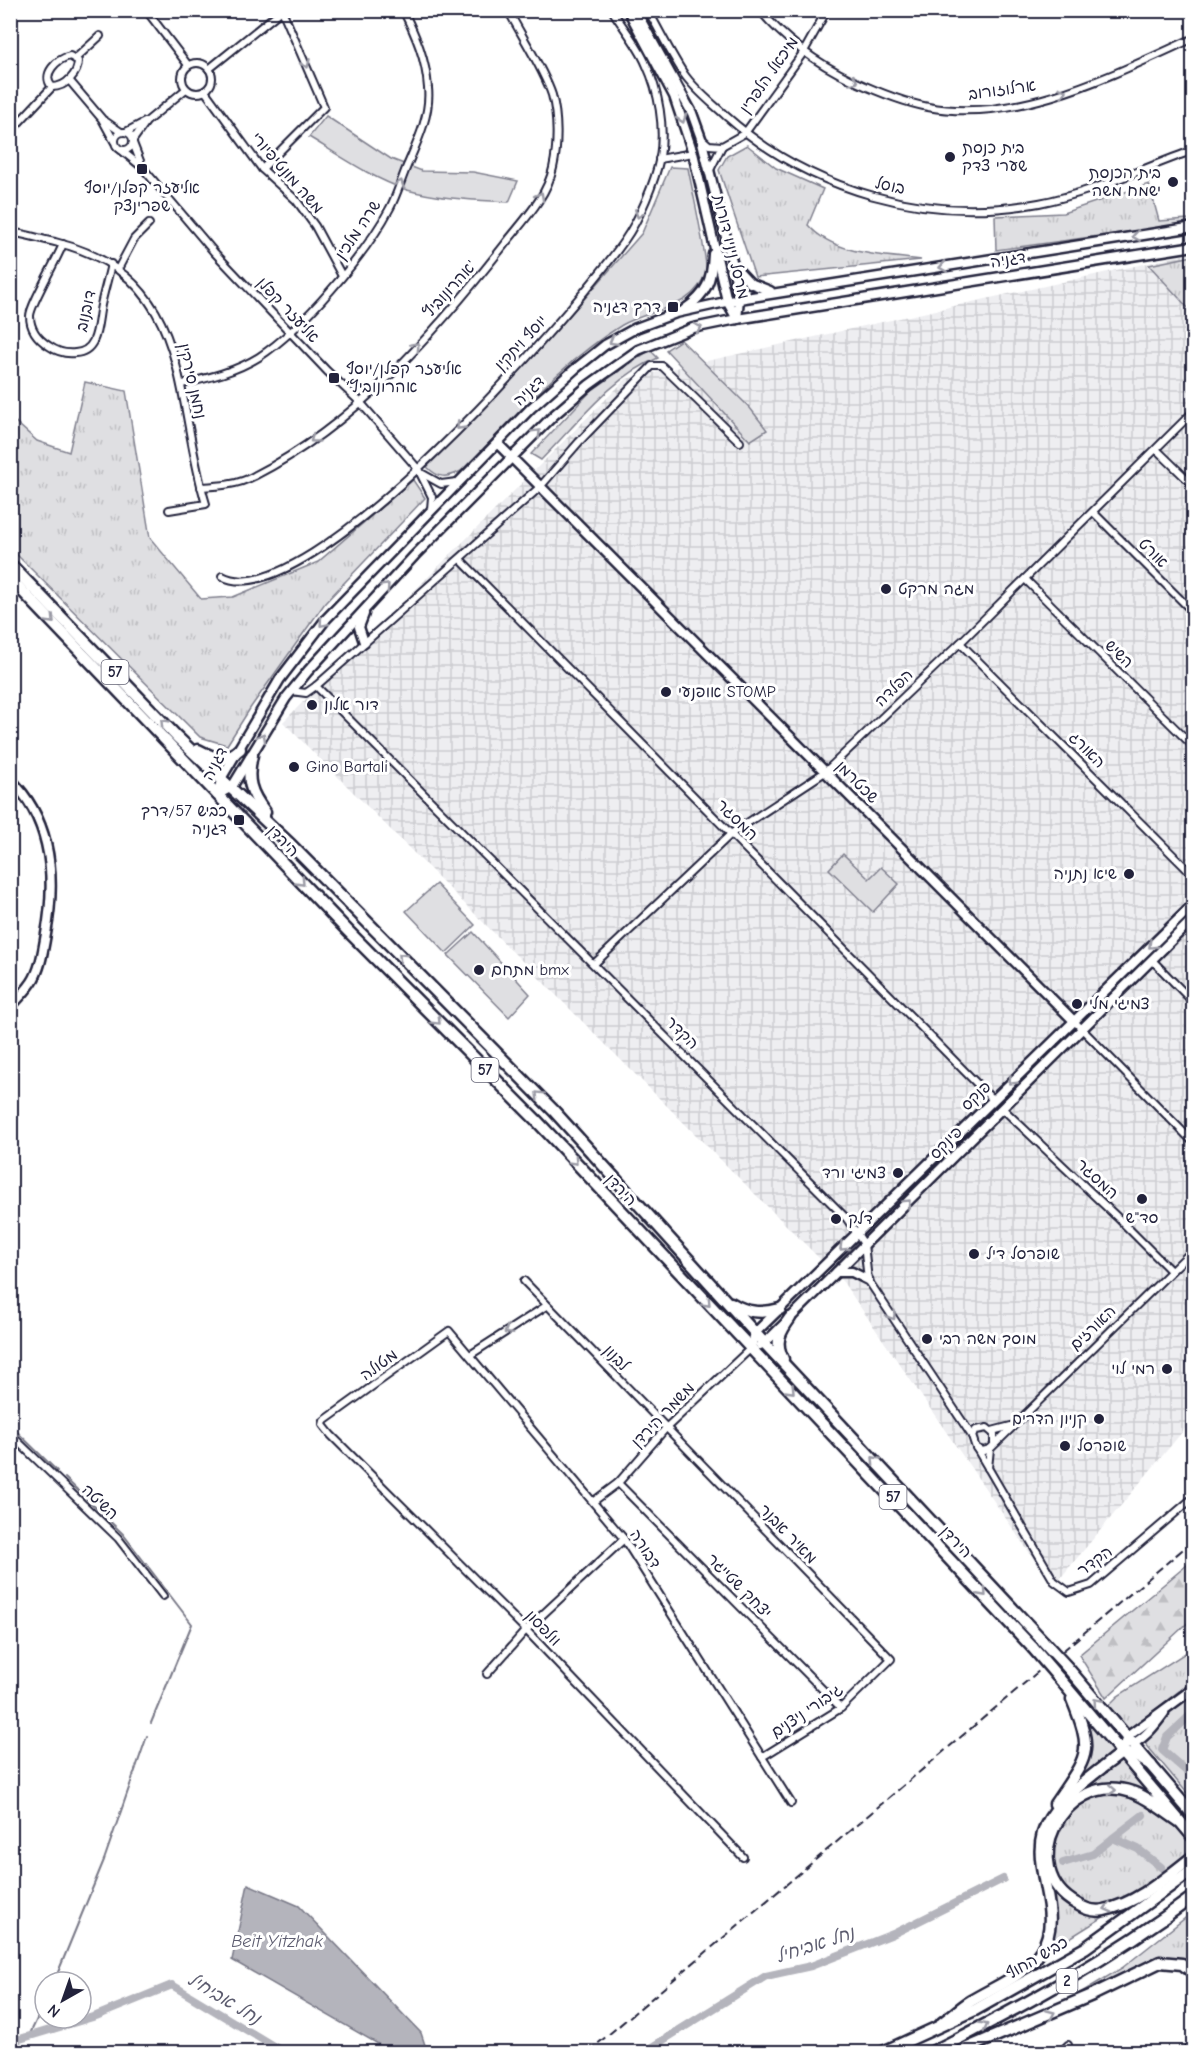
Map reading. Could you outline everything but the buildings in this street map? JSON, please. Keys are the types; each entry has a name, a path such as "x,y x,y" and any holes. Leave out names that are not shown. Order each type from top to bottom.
{"highway":[{"name":"הירדן","path":"10,564 186,744 291,845 554,1111 764,1343 1066,1667 1126,1744 1179,1821 1194,1838"},
{"name":"הירדן","path":"10,578 217,795 536,1120 1033,1648 1101,1728 1126,1744"},
{"path":"186,744 222,759 229,758 240,749"},
{"path":"252,755 248,772 252,794 291,845"},
{"path":"723,1298 740,1308 758,1313 780,1309"},
{"path":"790,1318 780,1332 778,1345 782,1358 794,1373"},
{"path":"942,2023 970,2002 1020,1974 1042,1949 1048,1937 1049,1914 1040,1863 1041,1841 1048,1815 1083,1762 1087,1747 1083,1727 1067,1688"},
{"path":"1041,1841 1050,1817 1126,1744 1134,1755 1151,1765 1189,1806 1194,1816"},
{"path":"1179,1821 1134,1793 1110,1788 1089,1792 1064,1812 1053,1830 1049,1853 1052,1873 1057,1884 1071,1901 1090,1910 1101,1911 1129,1900 1160,1882 1194,1856"},
{"name":"כביש החוף","path":"883,2052 942,2023 975,2010 1085,1948 1194,1869"},
{"name":"2","path":"932,2052 1011,2013 1098,1964 1194,1896"},
{"path":"958,2052 1092,1995 1160,1962 1182,1964 1194,1973"}],"street":[{"path":"146,10 188,65"},
{"path":"209,69 282,10 324,107 262,169"},
{"name":"שרה מלכין","path":"182,384 234,370 258,358 290,330 342,276 392,205 420,135 429,90 422,47 403,10"},
{"name":"אהרונוביץ'","path":"201,487 223,486 258,474 310,442 360,402 420,342 486,268 540,199 553,169 557,138 552,96 508,10"},
{"name":"יוסף ויתקין","path":"222,576 229,580 252,581 273,575 310,556 370,513 418,470 550,334 619,248 636,222 659,159 663,129 646,64 612,10"},
{"name":"מרסל ניניו דורות","path":"628,10 674,96 693,153 727,301 737,319"},
{"name":"מרסל ניניו דורות","path":"635,10 692,113 701,138 733,265 739,298 737,319"},
{"name":"בוסל","path":"648,10 685,75 745,133 803,169 849,189 881,199 963,208 997,208 1040,203 1086,191 1194,150"},
{"name":"ארלוזורוב","path":"760,10 803,52 840,74 896,99 930,107 963,110 999,107 1090,85 1194,38"},
{"name":"מיכאל הלפרין","path":"722,146 745,133 803,52 827,10"},
{"path":"955,10 1010,10"},
{"path":"52,87 48,80 52,68 64,58 76,58 100,36"},
{"path":"10,132 52,87 57,87 69,80 78,67 76,58"},
{"path":"197,62 209,69 211,83 205,91 195,93 186,88 182,74 188,65 197,62"},
{"path":"69,80 102,118 114,141 123,132 146,122"},
{"path":"121,150 128,149 146,122 186,88"},
{"name":"משה מונטיפיורי","path":"205,91 262,169 296,200 315,226 342,276"},
{"path":"102,118 133,141"},
{"path":"701,138 709,145 722,146 710,170"},
{"name":"אליעזר קפלן","path":"114,141 121,150 142,167 214,252 360,402 418,470 432,497 428,515"},
{"name":"אליעזר קפלן","path":"133,141 142,167"},
{"path":"659,159 693,153"},
{"path":"118,269 134,239 149,224"},
{"name":"דגניה","path":"217,795 222,777 279,679 304,645 531,408 605,345 636,328 682,311 739,298 1194,227"},
{"name":"נחמן סירקין","path":"10,232 81,249 118,269 147,297 175,357 201,487"},
{"name":"דובנוב","path":"63,244 40,293 33,302 30,316 37,335 52,349 68,354 80,353 94,341 111,264"},
{"path":"682,311 698,300 709,284 713,245"},
{"name":"דגניה","path":"217,795 232,787 291,691 370,603 512,458 589,385 638,350 693,328 737,319 1194,246"},
{"path":"733,265 750,284 777,293"},
{"path":"291,691 306,693 316,686 461,560 540,487 579,442 652,366 662,366 740,442"},
{"name":"הפלדה","path":"594,964 732,833 825,772 960,643 1194,411"},
{"name":"שכטרמן","path":"498,444 1194,1143"},
{"path":"1157,450 1194,486"},
{"name":"אליעזר קפלן","path":"418,470 441,484 454,484 463,479"},
{"path":"169,510 206,504 201,487"},
{"name":"אורט","path":"1093,512 1194,613"},
{"name":"המסגר","path":"461,560 993,1100"},
{"name":"השיש","path":"1025,579 1194,747"},
{"path":"364,642 359,627 370,603"},
{"name":"האורג","path":"960,643 1194,876"},
{"name":"הקדר","path":"316,686 847,1219 864,1244 868,1280 972,1437"},
{"path":"10,1007 32,982 39,967 51,892 51,872 42,829 32,805 12,783"},
{"name":"פנקס","path":"780,1309 1194,904"},
{"name":"פינקס","path":"751,1348 764,1343 790,1318 1194,918"},
{"path":"1152,960 1194,1003"},
{"name":"המסגר","path":"1002,1108 1117,1217 1170,1272"},
{"name":"האורזים","path":"992,1446 1194,1249"},
{"path":"836,1272 852,1272 868,1280"},
{"name":"לבנון","path":"524,1281 666,1428"},
{"path":"470,1355 546,1306"},
{"path":"751,1348 755,1333 780,1309"},
{"name":"דבורה","path":"449,1330 624,1539 791,1803"},
{"name":"מטולה","path":"324,1421 449,1330"},
{"name":"משמר הירדן","path":"594,1501 618,1483 666,1428 751,1348"},
{"name":"וולפסון","path":"324,1421 323,1425 331,1435 526,1630 744,1857"},
{"path":"992,1446 983,1451 976,1448 972,1437 979,1428 992,1431 1012,1426"},
{"name":"מאיר אבנר","path":"666,1428 891,1659"},
{"path":"988,1469 992,1431"},
{"name":"השיטה","path":"10,1434 118,1538 163,1596"},
{"name":"הקדר","path":"976,1448 1054,1581 1068,1592 1091,1585 1194,1497"},
{"name":"יצחק שטייגר","path":"618,1483 841,1708"},
{"path":"487,1674 526,1630 624,1539"},
{"name":"גיבורי ניצנים","path":"762,1757 841,1708 891,1659"},
{"path":"1126,1744 1156,1724 1164,1712 1194,1688"},
{"path":"1184,2052 1194,2043"},
{"path":"1061,2052 1068,2045"}],"shaded area":[{"path":"1193,253 1193,1419 1053,1587 843,1282 283,722 626,379"}],"green space":[{"path":"326,116 391,159 422,171 473,172 518,181 509,202 445,197 407,190 369,173 309,137"},
{"path":"747,145 776,168 823,189 808,225 819,235 845,248 860,252 921,260 755,277 719,170 727,156"},
{"path":"670,167 688,168 706,264 706,271 700,284 682,301 633,319 599,340 557,375 461,471 442,476 431,471 427,467 535,355 642,233"},
{"path":"1149,184 1159,221 1189,219 1193,215 1193,223 996,250 995,216 1063,213"},
{"path":"1193,256 1193,305 1189,309 1149,265"},
{"path":"681,340 750,408 767,430 750,441 666,350"},
{"path":"650,350 658,358 641,366 610,389 541,460 531,454 591,391"},
{"path":"85,382 126,391 150,538 201,599 233,597 318,562 413,480 425,498 325,603 251,707 227,745 200,737 11,549 11,418 37,441 69,452"},
{"path":"843,854 869,879 881,867 899,884 873,912 829,869"},
{"path":"436,884 475,925 446,953 406,911"},
{"path":"473,932 530,994 509,1017 448,955"},
{"path":"1193,1560 1193,1618 1106,1698 1079,1655"},
{"path":"1193,1648 1193,1680 1128,1731 1108,1706 1118,1696"},
{"path":"1193,1695 1193,1800 1144,1742 1170,1712"},
{"path":"1073,1698 1118,1753 1053,1808 1076,1778 1088,1757 1087,1733"},
{"path":"1121,1756 1164,1806 1122,1789 1073,1800 1047,1853 1062,1894 1105,1916 1041,1956 1050,1938 1042,1862 1060,1809"},
{"path":"1102,1793 1130,1796 1146,1804 1185,1836 1193,1851 1125,1898 1103,1906 1095,1906 1081,1901 1064,1887 1054,1863 1053,1850 1060,1825 1067,1814 1079,1803"},
{"path":"1193,1912 1191,1945 1193,1967 1174,1958 1159,1958 1055,2008 1122,1968"}],"water":[{"name":"Beit Yitzhak","path":"248,1884 299,1906 421,2033 427,2051 392,2052 232,1960"}],"waterway":[{"path":"10,1425 57,1471"},
{"path":"65,1478 123,1534 192,1624 151,1723"},
{"path":"1185,1770 1162,1750 1167,1737 1194,1712"},
{"path":"59,1970 104,1860 147,1736"},
{"path":"1113,1838 1143,1815"},
{"path":"1063,1863 1093,1854 1113,1838 1138,1849 1161,1867"},
{"name":"נחל אביחיל","path":"644,2052 766,1976 811,1966 893,1934 1003,1879"},
{"name":"נחל אביחיל","path":"10,2042 96,2016 172,1985 283,2052"},
{"path":"29,2036 33,2028"}],"railway":[{"path":"588,2052 1194,1540"}],"place":[{"name":"בית כנסת שערי צדק","path":"950,157"},
{"name":"אליעזר קפלן/יוסף שפרינצק","path":"142,169"},
{"name":"בית הכנסת ישמח משה","path":"1173,182"},
{"name":"דרך דגניה","path":"673,307"},
{"name":"אליעזר קפלן/יוסף אהרונוביץ׳","path":"334,378"},
{"name":"מגה מרקט","path":"886,589"},
{"name":"אופנעי STOMP","path":"666,692"},
{"name":"דור אלון","path":"312,705"},
{"name":"Gino Bartali","path":"294,767"},
{"name":"כביש 57/דרך דגניה","path":"239,820"},
{"name":"שיא נתניה","path":"1129,874"},
{"name":"מתחם bmx","path":"479,970"},
{"name":"צמיגי מלי","path":"1077,1004"},
{"name":"צמיגי ורד","path":"898,1173"},
{"name":"סד\"ש","path":"1142,1199"},
{"name":"דלק","path":"836,1219"},
{"name":"שופרסל דיל","path":"974,1254"},
{"name":"מוסך משה רבי","path":"927,1339"},
{"name":"רמי לוי","path":"1167,1369"},
{"name":"קניון הדרים","path":"1099,1419"},
{"name":"שופרסל","path":"1065,1446"}]}
